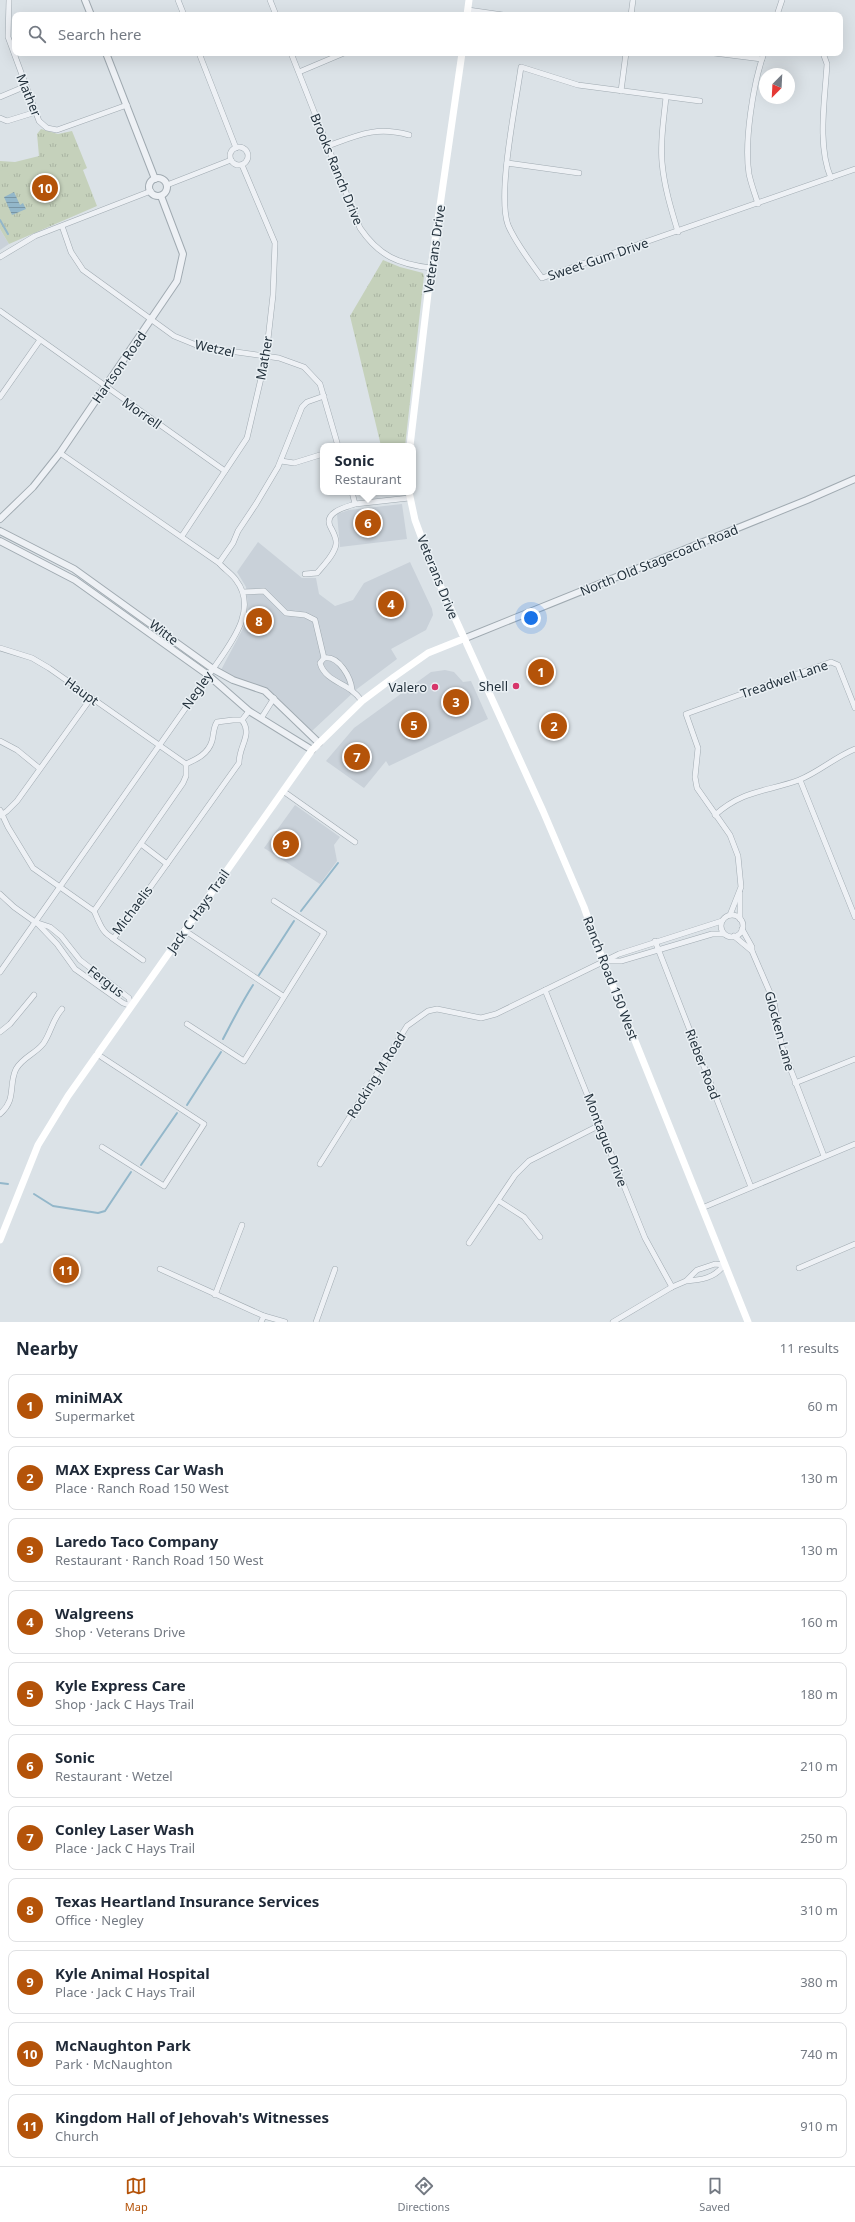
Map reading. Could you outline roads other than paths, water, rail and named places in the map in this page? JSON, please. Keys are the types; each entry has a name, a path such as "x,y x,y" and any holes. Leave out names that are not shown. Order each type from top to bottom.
{"main road":[{"path":"468,12 469,0"},
{"name":"Veterans Drive","path":"410,443 431,268 462,56"},
{"name":"Veterans Drive","path":"409,495 415,520 435,574 463,639"},
{"name":"Jack C Hays Trail","path":"0,1240 38,1145 68,1096 312,750 362,701 428,653 463,639"},
{"name":"Ranch Road 150 West","path":"463,639 543,811 584,907 724,1265 748,1322"}],"street":[{"name":"Mather","path":"9,0 8,37 12,48"},
{"path":"85,0 90,12"},
{"path":"178,0 183,12"},
{"path":"270,0 275,12"},
{"path":"631,12 633,0"},
{"path":"778,12 782,0"},
{"name":"Mather","path":"15,56 39,120 47,128 57,130 127,105"},
{"path":"107,56 155,179"},
{"path":"200,56 236,148"},
{"name":"Brooks Ranch Drive","path":"292,56 328,146 353,215 368,240 375,248 399,262 431,268"},
{"path":"299,72 337,56"},
{"path":"621,91 626,56"},
{"path":"738,56 762,59"},
{"path":"758,204 749,175 747,147 750,121 763,56"},
{"path":"824,56 827,64 823,149 826,166 832,178"},
{"name":"Sweet Gum Drive","path":"700,101 578,85 520,68 507,163 504,207 508,224 515,239 542,278 855,170"},
{"path":"0,97 26,86"},
{"path":"666,97 662,134 662,161 666,188 678,232"},
{"path":"0,118 11,121 36,112"},
{"path":"328,146 376,130 393,131 409,135"},
{"path":"236,148 241,148 247,153 247,161 242,165 237,165 231,160 230,155 236,148"},
{"path":"167,185 231,160"},
{"path":"507,163 578,173"},
{"name":"Mather","path":"182,536 247,438 266,357 273,295 274,243 242,165"},
{"path":"155,179 160,179 167,185"},
{"path":"155,179 150,186 154,195 161,196 166,192 167,185"},
{"path":"0,257 35,236 151,191"},
{"name":"Hartson Road","path":"0,519 33,487 60,453 177,281 182,254 161,196"},
{"name":"Wetzel","path":"62,226 71,252 83,270 174,336 201,347 292,361 304,367 320,384 337,443"},
{"name":"Morrell","path":"0,311 225,471"},
{"path":"0,396 40,340"},
{"path":"219,563 233,543 238,531 256,504 281,461 302,407 307,402 324,396"},
{"path":"60,453 219,563 236,580 243,592 264,591 286,613 305,615 315,620 324,658"},
{"path":"281,461 294,463 320,455"},
{"name":"North Old Stagecoach Road","path":"463,639 807,500 855,479"},
{"path":"353,495 355,504"},
{"path":"304,574 317,573 334,551 336,539 329,524 330,517 338,510 355,504 409,495"},
{"path":"0,525 0,530"},
{"name":"Witte","path":"0,530 74,569 213,669 233,680 265,691 319,742"},
{"name":"Witte","path":"0,541 75,580 208,675 249,711 262,717 312,750"},
{"path":"49,567 52,558"},
{"path":"100,598 106,591"},
{"name":"Negley","path":"0,972 213,669 238,631 243,619 243,592"},
{"name":"Haupt","path":"0,648 16,652 38,661 186,764"},
{"path":"352,690 350,680 336,660 329,657 324,658 320,663 322,669 330,677 352,690 362,701"},
{"name":"Treadwell Lane","path":"715,815 697,788 695,777 698,748 686,714 831,662 838,665 854,701 855,708"},
{"path":"91,698 39,768 17,801 1,813 33,868 94,911 183,783 186,776 186,764 203,756 212,741 214,726 217,722 242,720 249,711"},
{"path":"262,717 274,698"},
{"name":"Michaelis","path":"94,911 103,930 114,938 239,762 241,748 247,735 247,727 242,720"},
{"path":"0,740 17,750 39,768"},
{"path":"604,961 621,960 712,934 734,936 742,929 740,919 741,870 736,850 730,835 715,815 726,805 751,793 800,780 855,749"},
{"path":"800,780 853,909 855,918"},
{"path":"283,790 355,842"},
{"path":"141,844 167,864"},
{"path":"724,934 721,928 722,921 730,915 740,893"},
{"name":"Fergus","path":"0,894 14,907 35,922 57,944 75,969 123,1003 131,1006"},
{"path":"187,1024 244,1061 283,996 324,933 274,901"},
{"path":"730,915 740,919"},
{"name":"Rocking M Road","path":"320,1164 407,1026 428,1010 437,1009 481,1018 496,1014 604,961 655,941 722,921"},
{"name":"Fergus","path":"35,922 50,927 62,936 76,957 129,998 131,1006"},
{"name":"Glocken Lane","path":"742,929 752,947 752,951 774,1002 782,1046 824,1156"},
{"path":"184,930 283,996"},
{"name":"Glocken Lane","path":"734,936 752,951"},
{"path":"112,938 143,960"},
{"name":"Rieber Road","path":"655,941 751,1187"},
{"name":"Montague Drive","path":"545,990 645,1238 672,1287"},
{"path":"0,1032 10,1024 34,995"},
{"path":"0,1114 12,1098 15,1071 21,1061 42,1046 47,1039 54,1018 62,1009"},
{"path":"97,1054 204,1124 164,1186 102,1147"},
{"path":"795,1083 855,1059"},
{"path":"469,1243 499,1201 515,1175 529,1161 600,1125"},
{"path":"702,1208 855,1144"},
{"path":"499,1201 524,1217 540,1236"},
{"path":"215,1295 242,1225"},
{"path":"798,1268 855,1244"},
{"path":"686,1281 698,1270 715,1264 724,1265"},
{"path":"613,1322 672,1287 686,1281 700,1280 718,1272 724,1265"},
{"path":"316,1322 335,1269"},
{"path":"160,1270 264,1316 285,1322"},
{"path":"261,1322 264,1316"}],"water":[{"path":"14,192 20,205 23,203 26,209 12,215 4,197"}],"waterway":[{"path":"0,220 8,234"},
{"path":"301,911 338,863"},
{"path":"259,975 294,921"},
{"path":"223,1039 253,985"},
{"path":"187,1105 221,1052"},
{"path":"141,1165 177,1113"},
{"path":"34,1194 53,1206 98,1213 105,1211 131,1172"},
{"path":"0,1183 8,1184"}],"place":[{"name":"McNaughton Park","path":"45,188"},
{"name":"Sonic","path":"368,523"},
{"name":"Walgreens","path":"391,604"},
{"name":"Texas Heartland Insurance Services","path":"259,621"},
{"name":"miniMAX","path":"541,672"},
{"name":"Shell","path":"516,686"},
{"name":"Valero","path":"435,687"},
{"name":"Laredo Taco Company","path":"456,702"},
{"name":"Kyle Express Care","path":"414,725"},
{"name":"MAX Express Car Wash","path":"554,726"},
{"name":"Conley Laser Wash","path":"357,757"},
{"name":"Kyle Animal Hospital","path":"286,844"},
{"name":"Kingdom Hall of Jehovah's Witnesses","path":"66,1270"}]}
